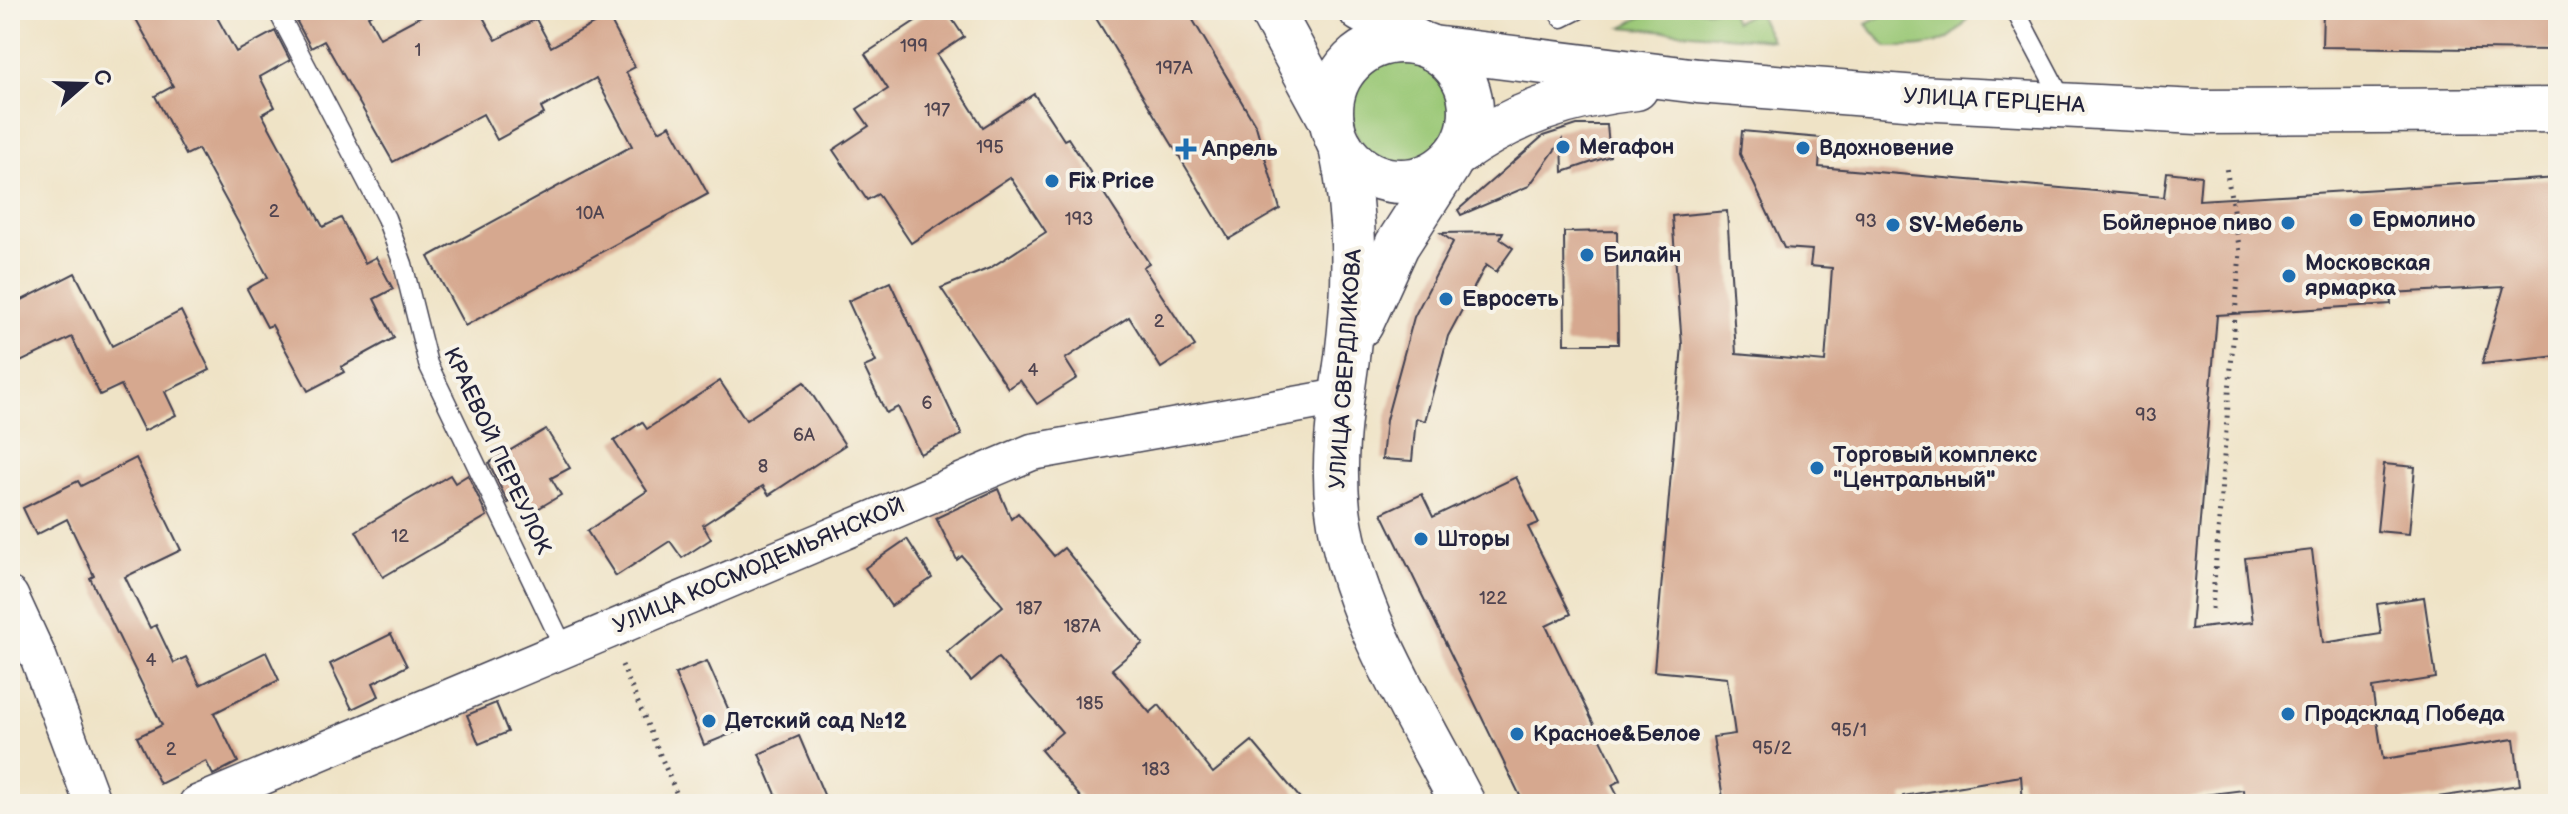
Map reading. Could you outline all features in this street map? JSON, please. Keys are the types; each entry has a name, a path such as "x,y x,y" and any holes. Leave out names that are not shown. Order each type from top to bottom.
{"street":[{"name":"УЛИЦА СВЕРДЛИКОВА","path":"1271,10 1336,135 1353,202 1355,255 1335,473 1346,553 1369,619 1463,804"},
{"name":"УЛИЦА ГЕРЦЕНА","path":"1361,10 1425,46 1698,81 2198,112 2558,110"},
{"path":"1344,378 1397,245 1453,159 1470,129 1471,102 1462,75 1443,55 1425,46 1378,45 1354,59 1333,94 1336,135 1359,168 1384,180 1412,181 1453,159 1500,126 1551,103 1628,89 1698,81"},
{"name":"УЛИЦА КОСМОДЕМЬЯНСКОЙ","path":"197,804 1032,452 1344,378"},
{"path":"10,596 50,684 93,804"}],"lane":[{"name":"КРАЕВОЙ ПЕРЕУЛОК","path":"277,10 386,218 403,264 428,364 564,648"},
{"path":"1556,10 1562,18 1578,10"},
{"path":"2015,10 2064,104"}],"path":[{"path":"2212,609 2240,252 2226,167"},
{"path":"607,629 681,804"},
{"path":"2504,804 2558,796"},
{"path":"2178,804 2217,797 2221,804"}],"green space":[{"path":"1655,10 1729,10 1735,22 1756,11 1772,40 1622,27"},
{"path":"1893,10 1972,10 1965,23 1947,39 1925,46 1886,47 1866,24"},
{"path":"1403,60 1423,64 1440,75 1451,92 1455,112 1451,132 1440,149 1423,160 1403,164 1383,160 1366,149 1355,132 1351,112 1355,92 1366,75 1383,64"}],"building":[{"path":"131,10 213,10 236,52 275,31 290,60 260,77 275,107 262,114 323,227 341,218 365,263 376,257 393,289 374,299 394,338 341,367 344,372 308,391 272,325 267,327 247,289 268,277 198,149 186,155 155,96 173,86"},
{"path":"308,10 379,10 368,16 380,38 432,10 479,10 496,40 536,19 551,47 608,16 635,67 626,72 659,131 670,125 708,194 465,326 428,257 632,146 596,78 541,108 544,114 497,140 483,114 393,162 324,41 311,48 296,20"},
{"path":"932,10 946,10 964,37 937,55 983,127 1034,94 1064,140 1068,138 1149,263 1143,267 1195,346 1161,368 1129,317 1065,359 1077,378 1037,404 1020,380 1008,388 941,288 990,268 1046,232 1010,177 911,243 878,194 867,200 833,150 869,126 857,109 888,89 865,54"},
{"path":"1091,10 1187,10 1256,126 1280,209 1229,239"},
{"path":"2323,10 2558,10 2558,50 2322,47"},
{"path":"1577,125 1607,125 1610,156 1563,172 1562,140 1529,186 1461,215 1458,210 1543,136"},
{"name":"Торговый комплекс \"Центральный\"","path":"1742,131 1821,138 1819,167 2164,197 2167,172 2201,176 2199,200 2558,178 2558,356 2482,364 2504,287 2390,293 2391,304 2217,315 2191,629 2253,622 2245,558 2312,550 2323,643 2381,634 2377,604 2424,597 2436,678 2372,688 2383,759 2514,739 2520,785 2390,804 2354,804 2353,800 2245,804 2243,790 2164,800 2165,804 2023,804 2021,776 1903,796 1904,804 1724,804 1713,737 1735,734 1727,678 1654,671 1682,345 1672,216 1727,211 1736,354 1825,362 1832,268 1810,266 1812,250 1784,248 1740,154"},
{"path":"1617,231 1618,344 1565,344 1564,232"},
{"path":"1503,232 1500,239 1513,248 1496,272 1486,265 1448,336 1425,421 1416,418 1412,461 1382,459 1386,420 1414,317 1453,242 1441,233"},
{"path":"75,273 112,346 181,311 210,370 165,392 176,415 144,431 121,385 100,395 72,337 10,367 10,306"},
{"path":"890,282 962,435 920,454 898,407 886,413 864,367 876,362 848,301"},
{"path":"720,381 746,420 804,382 845,445 769,495 763,486 703,525 711,539 682,558 670,541 616,576 587,531 647,491 614,441 642,422 647,429"},
{"path":"546,429 570,468 551,478 561,495 529,514 519,497 508,503 489,463"},
{"path":"136,458 181,550 125,577 150,628 156,625 174,663 186,657 200,685 266,652 279,680 214,713 238,762 213,775 206,761 160,784 137,737 162,725 90,578 94,576 67,519 36,535 23,508 78,481 81,486"},
{"path":"2384,464 2415,467 2409,534 2377,531"},
{"path":"450,475 455,483 468,475 487,516 383,577 356,531"},
{"path":"1516,477 1539,523 1528,527 1571,614 1546,626 1621,780 1612,785 1622,804 1524,804 1382,513 1422,494 1433,517"},
{"path":"998,489 1011,519 1018,513 1054,556 1064,548 1143,643 1112,669 1150,713 1159,705 1213,773 1252,741 1305,804 1086,804 1041,750 1062,732 998,658 971,681 947,652 1003,606 962,556 957,560 936,518"},
{"path":"907,539 932,578 891,606 865,568"},
{"path":"391,634 407,666 373,683 379,696 352,709 330,664"},
{"path":"707,661 738,731 704,745 675,674"},
{"path":"496,703 508,732 479,744 467,715"},
{"path":"799,736 828,804 780,804 759,754"}],"place":[{"name":"Мегафон","path":"1563,147"},
{"name":"Вдохновение","path":"1803,148"},
{"name":"Апрель","path":"1186,149"},
{"name":"Fix Price","path":"1052,181"},
{"name":"Ермолино","path":"2356,220"},
{"name":"Бойлерное пиво","path":"2288,223"},
{"name":"SV-Мебель","path":"1893,225"},
{"name":"Билайн","path":"1587,255"},
{"name":"Московская ярмарка","path":"2289,276"},
{"name":"Евросеть","path":"1446,299"},
{"name":"Торговый комплекс \"Центральный\"","path":"1817,468"},
{"name":"Шторы","path":"1421,539"},
{"name":"Продсклад Победа","path":"2288,714"},
{"name":"Детский сад №12","path":"709,721"},
{"name":"Красное&Белое","path":"1517,734"}]}
